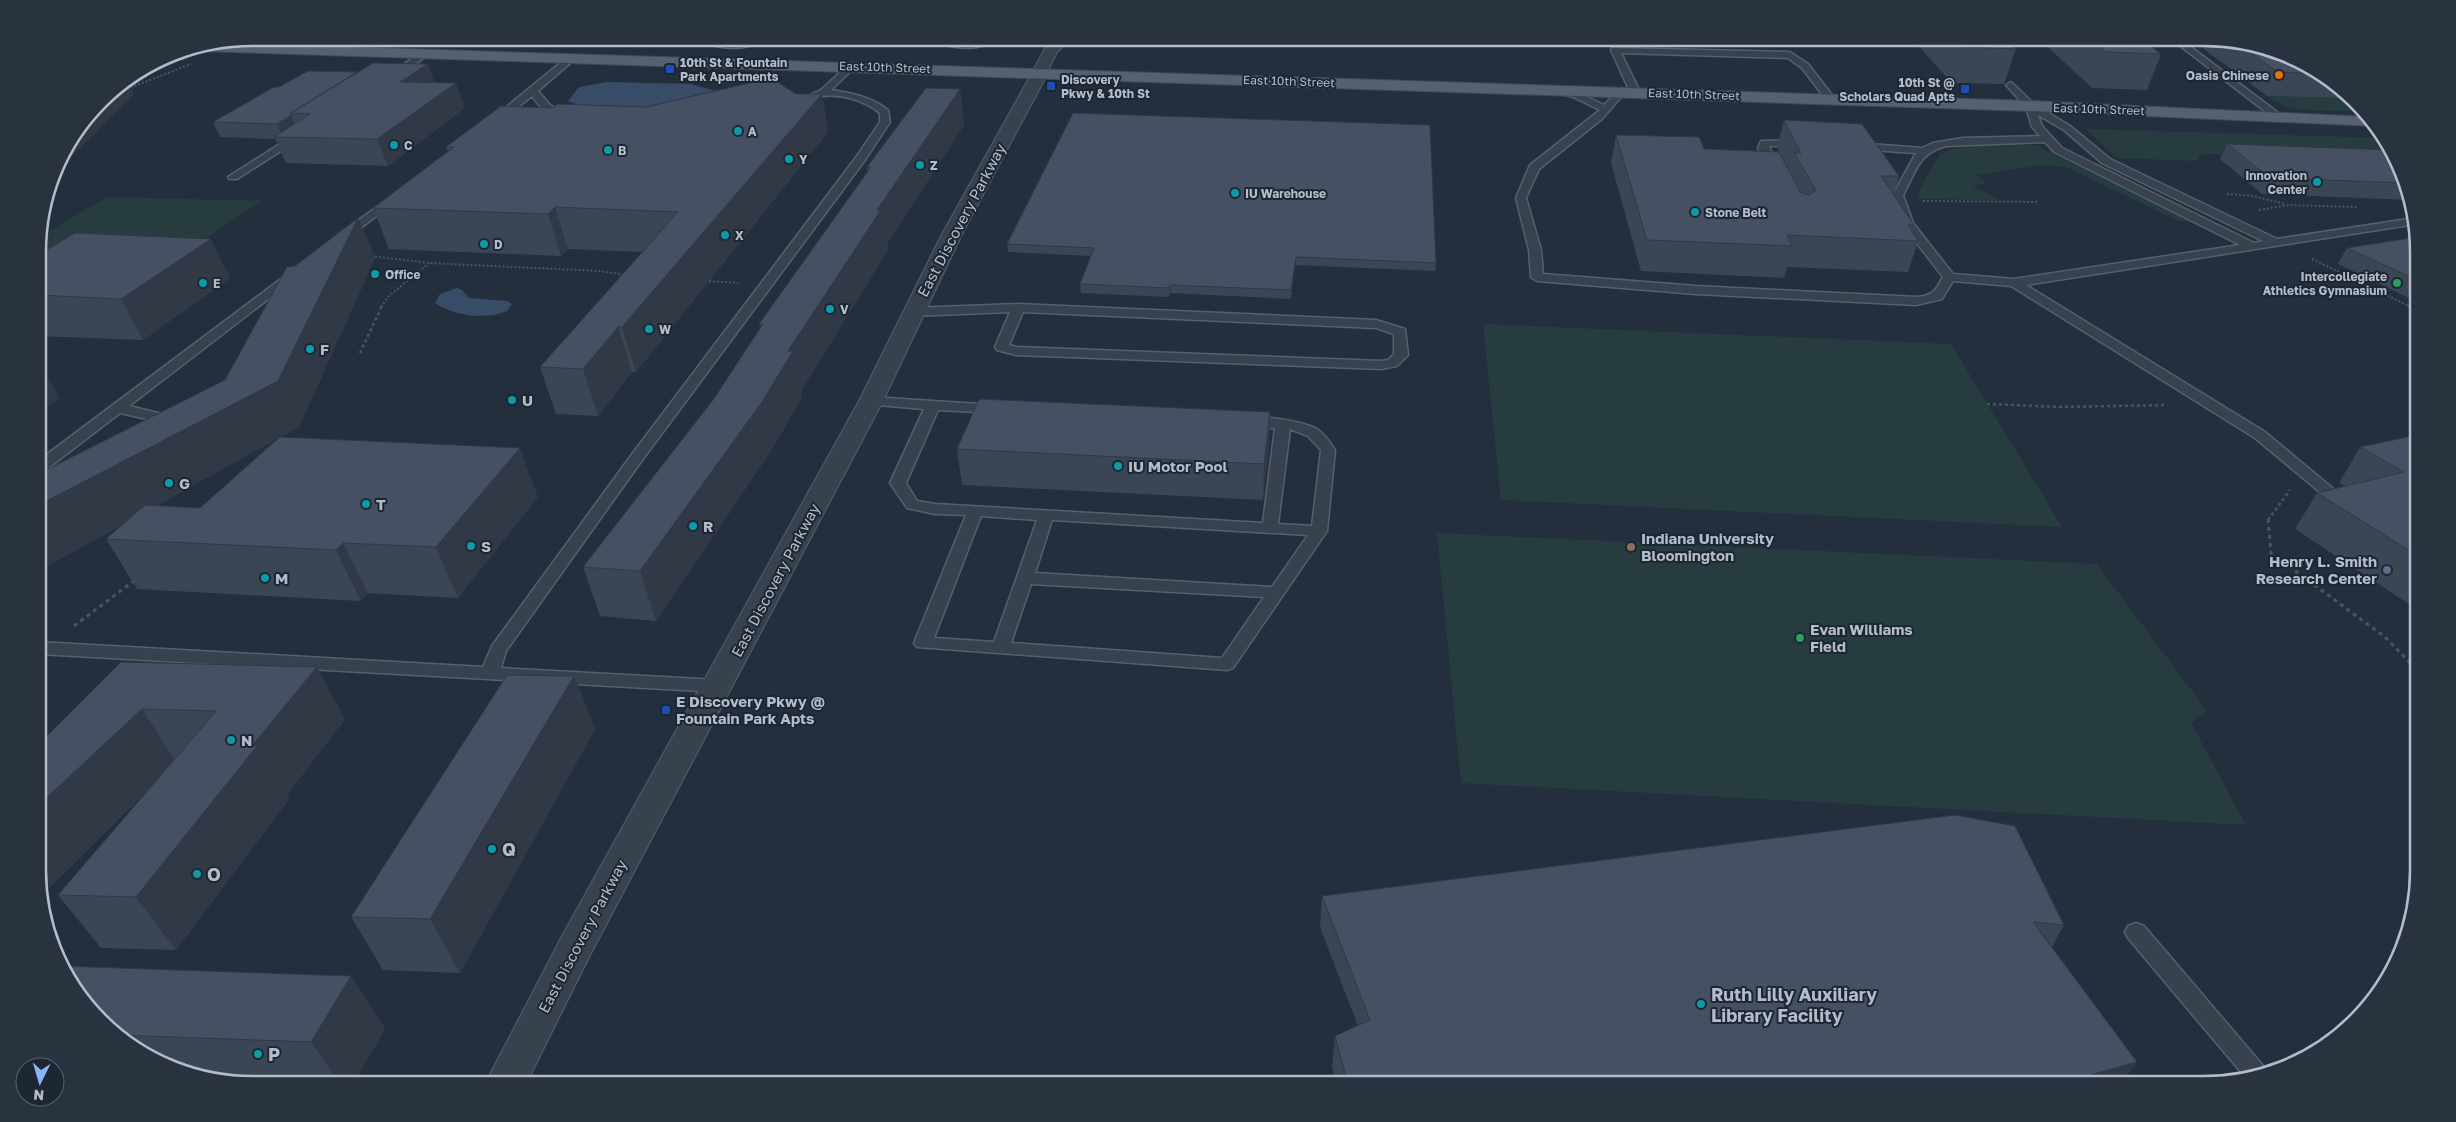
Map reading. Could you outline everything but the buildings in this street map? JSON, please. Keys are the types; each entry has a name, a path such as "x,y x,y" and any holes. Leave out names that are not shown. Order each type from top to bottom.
{"main road":[{"name":"East 10th Street","path":"229,48 1547,89 2031,106 2363,121"}],"street":[{"name":"East Discovery Parkway","path":"509,1076 574,949 871,401 951,236 1051,50 1055,46"}],"lane":[{"path":"2185,46 2278,117"},
{"path":"1830,99 1805,66 1790,55 1615,50 1628,92 1534,167 1521,198 1535,250 1537,277 1696,290 1916,300 1933,300 1940,295 1949,277"},
{"path":"385,80 427,53"},
{"path":"496,130 533,90 573,57"},
{"path":"824,92 852,66"},
{"path":"2011,85 2031,106 2067,128 2106,161 2276,243"},
{"path":"1547,89 1576,96 1605,109"},
{"path":"533,90 537,99 550,110 569,117 546,121"},
{"path":"490,674 498,650 635,460 861,158 885,122 885,112 863,98 824,92 808,96"},
{"path":"2031,106 2037,126 2046,139 2058,150 2074,160 2252,246"},
{"path":"233,177 307,130"},
{"path":"1844,145 1924,151 1937,145 1958,142 2046,139"},
{"path":"1780,183 1765,154 1763,148 1766,143 1815,144"},
{"path":"1924,151 1898,195 1908,224 1949,277 2014,283 2408,222"},
{"path":"335,242 402,192"},
{"path":"46,463 305,265"},
{"path":"2014,283 2260,434 2338,500"},
{"path":"913,312 1018,308 1376,324 1400,332 1401,355 1392,363 1381,365 1016,351 1002,347 1018,308"},
{"path":"871,401 1012,410"},
{"path":"933,406 898,483 912,505 974,512 1319,531"},
{"path":"118,408 178,422 169,433"},
{"path":"974,512 923,643 1227,664 1278,593 1319,531 1328,450 1322,438 1302,425 1235,422"},
{"path":"1270,529 1284,424"},
{"path":"1002,648 1046,516"},
{"path":"1025,578 1278,593"},
{"path":"46,648 718,686"},
{"path":"2136,932 2254,1070"}],"path":[{"path":"129,88 192,63"},
{"path":"1900,201 2039,202"},
{"path":"2288,205 2364,207"},
{"path":"368,256 430,263 618,272 631,276"},
{"path":"2306,256 2410,307"},
{"path":"360,353 379,309 388,297 430,263"},
{"path":"704,281 767,284"},
{"path":"1987,404 2059,407 2213,405"},
{"path":"2304,471 2268,518 2270,553 2385,637 2410,663"},
{"path":"46,646 137,578"}],"green space":[{"path":"2267,96 2341,98 2353,111 2314,111 2289,107"},
{"path":"2086,129 2375,138 2386,156 2235,159 2219,154 2201,154 2197,161 2116,158"},
{"path":"2038,145 2052,154 2190,221 2178,221 2066,167 2044,165 1975,175 1987,183 1972,186 1999,200 1918,199 1919,190 1940,154 1955,148 1968,146"},
{"path":"107,197 261,201 181,255 46,251 47,232"},
{"path":"1483,324 1951,344 2062,527 1501,500"},
{"name":"Evan Williams Field","path":"1437,533 2097,564 2207,711 2191,723 2246,825 1461,783"}],"water":[{"path":"607,82 691,84 736,97 692,109 581,106 568,101 579,87"},
{"path":"457,288 462,290 469,298 507,301 512,304 507,311 499,314 480,316 461,314 435,303 440,294"}],"place":[{"name":"10th St & Fountain Park Apartments","path":"670,69"},
{"name":"Oasis Chinese","path":"2279,75"},
{"name":"Discovery Pkwy & 10th St","path":"1051,86"},
{"name":"10th St @ Scholars Quad Apts","path":"1965,89"},
{"name":"A","path":"738,131"},
{"name":"C","path":"394,145"},
{"name":"B","path":"608,150"},
{"name":"Y","path":"789,159"},
{"name":"Z","path":"920,165"},
{"name":"Innovation Center","path":"2317,182"},
{"name":"IU Warehouse","path":"1235,193"},
{"name":"Stone Belt","path":"1695,212"},
{"name":"X","path":"725,235"},
{"name":"D","path":"484,244"},
{"name":"Office","path":"375,274"},
{"name":"E","path":"203,283"},
{"name":"Intercollegiate Athletics Gymnasium","path":"2397,283"},
{"name":"V","path":"830,309"},
{"name":"W","path":"649,329"},
{"name":"F","path":"310,349"},
{"name":"U","path":"512,400"},
{"name":"IU Motor Pool","path":"1118,466"},
{"name":"G","path":"169,483"},
{"name":"T","path":"366,504"},
{"name":"R","path":"693,526"},
{"name":"S","path":"471,546"},
{"name":"Indiana University Bloomington","path":"1631,547"},
{"name":"Henry L. Smith Research Center","path":"2387,570"},
{"name":"M","path":"265,578"},
{"name":"Evan Williams Field","path":"1800,638"},
{"name":"E Discovery Pkwy @ Fountain Park Apts","path":"666,710"},
{"name":"N","path":"231,740"},
{"name":"Q","path":"492,849"},
{"name":"O","path":"197,874"},
{"name":"Ruth Lilly Auxiliary Library Facility","path":"1701,1004"},
{"name":"P","path":"258,1054"}]}
